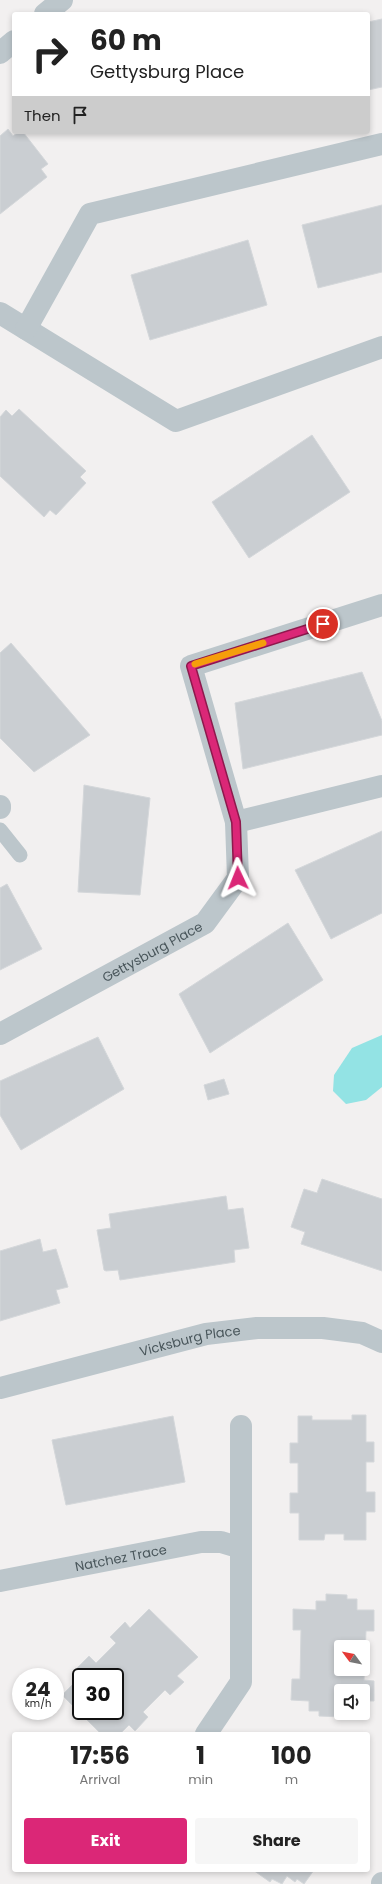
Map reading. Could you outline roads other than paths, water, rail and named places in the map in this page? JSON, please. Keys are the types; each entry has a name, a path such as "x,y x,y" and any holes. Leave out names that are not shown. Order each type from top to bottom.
{"street":[{"path":"47,12 62,0"},
{"path":"0,53 12,43"},
{"path":"26,329 90,214 382,144"},
{"path":"0,313 176,421 382,347"},
{"name":"Gettysburg Place","path":"0,1034 205,923 238,878 236,822 191,666 382,605"},
{"path":"236,822 382,786"},
{"name":"Vicksburg Place","path":"0,1388 206,1334 257,1328 323,1328 362,1334 382,1342"},
{"path":"207,1732 241,1682 241,1426"},
{"name":"Natchez Trace","path":"0,1582 201,1542 221,1542 241,1548"}],"lane":[{"path":"0,830 20,855"}],"water":[{"path":"382,1035 382,1087 366,1100 346,1104 333,1091 334,1075 352,1048"}]}
